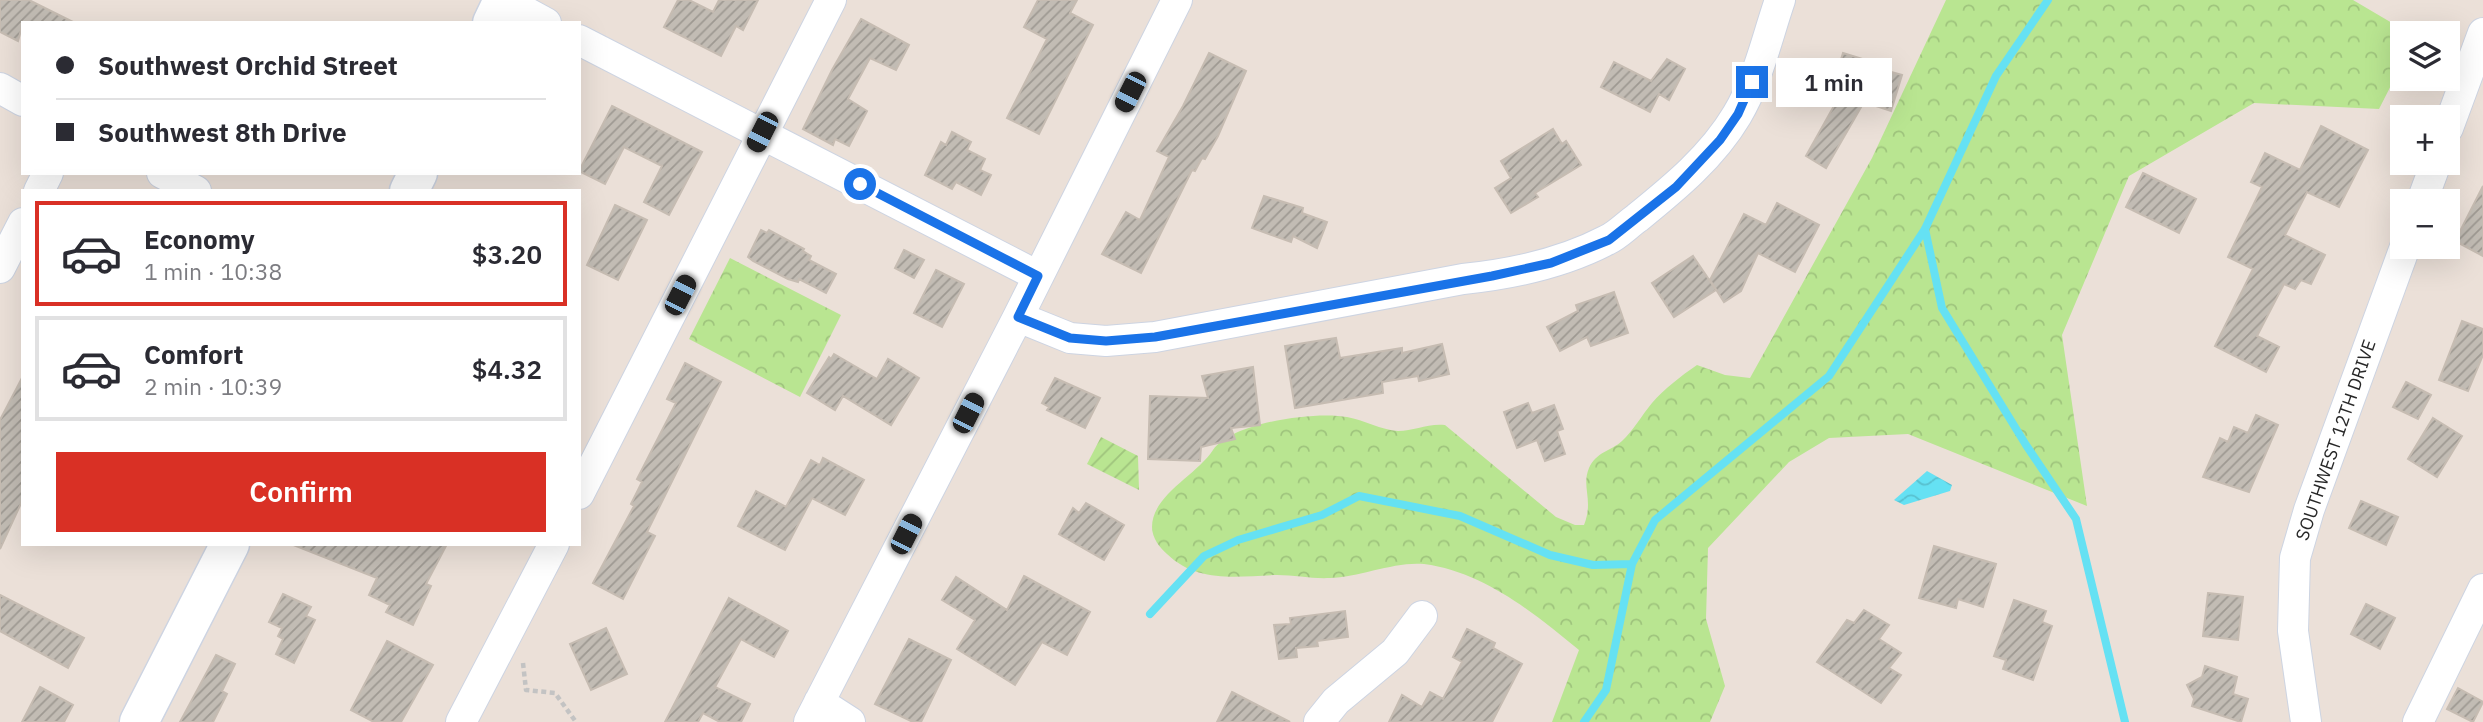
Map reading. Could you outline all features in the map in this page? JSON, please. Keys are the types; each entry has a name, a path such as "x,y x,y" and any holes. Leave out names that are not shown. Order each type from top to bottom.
{"main road":[{"path":"493,21 503,0"},
{"path":"139,722 229,546"}],"street":[{"path":"503,0 542,21"},
{"path":"581,490 831,0"},
{"path":"850,722 814,712 1018,317 1177,0"},
{"path":"1018,317 1070,338 1106,341 1155,337 1492,276 1551,263 1609,240 1676,187 1720,140 1738,114 1752,82 1780,0"},
{"path":"2456,105 2483,33"},
{"path":"581,41 1038,276"},
{"path":"0,89 21,100"},
{"path":"166,175 192,189"},
{"path":"0,268 21,227"},
{"name":"SOUTHWEST 12TH DRIVE","path":"2306,722 2293,631 2295,558 2309,510 2401,259"},
{"path":"461,722 542,549"},
{"path":"2418,722 2483,589"},
{"path":"1319,722 1336,701 1395,652 1422,616"}],"path":[{"path":"524,685 530,692 555,693 576,722"}],"green space":[{"path":"1946,0 2353,0 2390,22 2390,87 2379,109 2254,103 2129,176 2062,335 2087,506 1908,434 1829,438 1789,462 1708,548 1706,619 1725,686 1710,722 1552,722 1579,650 1507,596 1446,568 1413,564 1330,578 1219,576 1205,574 1179,564 1159,546 1153,535 1154,516 1159,505 1223,440 1238,432 1275,421 1316,416 1347,417 1398,431 1445,425 1556,517 1575,525 1584,525 1588,508 1586,481 1592,463 1626,437 1667,388 1697,365 1725,375 1750,378 1872,158"},
{"path":"730,258 841,315 800,397 689,339"},
{"path":"1101,437 1138,456 1139,490 1087,464"}],"water":[{"path":"1927,471 1952,485 1950,491 1904,505 1894,500"}],"building":[{"path":"0,0 29,0 71,21 21,21 18,41 0,32"},
{"path":"678,0 689,0 713,12 719,0 758,0 743,30 736,26 721,56 664,27"},
{"path":"1038,0 1077,0 1070,13 1093,25 1039,134 1007,118 1047,39 1024,27"},
{"path":"861,19 909,45 896,70 870,58 848,99 867,111 849,146 835,139 833,145 803,129"},
{"path":"1209,53 1246,71 1218,136 1205,159 1202,158 1195,171 1192,170 1141,273 1102,254 1126,212 1140,220 1169,157 1157,151"},
{"path":"1843,53 1879,64 1877,68 1902,75 1891,111 1864,102 1826,168 1806,156 1844,88 1833,85"},
{"path":"1667,59 1685,69 1669,100 1659,94 1650,112 1601,87 1614,62 1651,81"},
{"path":"612,106 702,152 669,215 644,202 662,166 624,147 605,184 581,172"},
{"path":"2321,126 2368,150 2339,207 2307,192 2285,235 2325,255 2311,284 2301,280 2295,289 2284,284 2257,336 2279,347 2266,372 2215,346 2253,269 2228,257 2262,187 2251,182 2265,153 2300,170"},
{"path":"1553,129 1562,144 1566,141 1581,165 1535,193 1538,197 1511,213 1495,188 1511,178 1501,161"},
{"path":"952,132 971,142 967,150 985,159 980,170 991,175 981,195 956,182 952,189 925,175 941,142 946,145"},
{"path":"2143,173 2196,199 2179,233 2126,207"},
{"path":"2483,186 2483,256 2460,244 2460,231"},
{"path":"1264,196 1303,208 1302,213 1327,222 1317,248 1293,236 1291,242 1252,228"},
{"path":"1777,203 1819,225 1795,272 1758,253 1741,291 1724,302 1710,280 1744,214 1766,225"},
{"path":"615,205 647,220 618,280 587,265"},
{"path":"761,230 767,233 769,230 804,249 803,251 811,256 809,260 836,274 826,293 799,279 798,282 788,279 748,257"},
{"path":"904,250 924,260 914,278 895,268"},
{"path":"1693,256 1716,290 1674,317 1652,283"},
{"path":"936,270 964,284 942,327 914,313"},
{"path":"1614,292 1628,333 1591,346 1587,337 1560,351 1547,327 1578,311 1576,305"},
{"path":"2462,321 2483,329 2483,355 2468,391 2439,380"},
{"path":"1336,338 1340,358 1402,348 1402,353 1442,344 1449,374 1419,381 1418,376 1382,382 1383,393 1295,408 1285,346"},
{"path":"834,354 877,379 888,359 919,378 891,425 843,396 835,410 807,393 829,357 831,359"},
{"path":"685,363 721,382 647,532 655,536 623,599 593,583 634,506 631,504 642,482 637,479 676,403 667,399"},
{"path":"1253,367 1260,425 1231,428 1235,439 1201,447 1200,461 1148,459 1150,396 1208,398 1202,376"},
{"path":"1055,378 1100,398 1085,428 1047,410 1049,407 1042,403"},
{"path":"21,380 21,503 0,549 0,420"},
{"path":"2406,382 2431,395 2418,419 2393,407"},
{"path":"1528,403 1532,413 1554,405 1563,429 1557,431 1565,454 1545,461 1537,440 1517,448 1504,412"},
{"path":"2256,415 2278,425 2249,492 2203,477 2220,438 2228,442 2234,427 2248,433"},
{"path":"2433,418 2462,436 2437,477 2408,459"},
{"path":"823,458 864,480 845,515 812,498 785,550 738,526 756,491 786,507 811,460 820,465"},
{"path":"2361,501 2398,517 2386,545 2349,528"},
{"path":"1086,503 1124,525 1104,560 1059,534 1073,508 1079,513"},
{"path":"296,546 446,546 426,584 431,586 413,625 386,612 390,605 369,595 377,578"},
{"path":"1934,546 1996,564 1983,607 1958,599 1956,608 1919,598"},
{"path":"1024,576 1090,612 1067,655 1042,642 1015,685 957,649 975,620 942,600 956,577 1007,610"},
{"path":"2208,593 2243,597 2238,640 2203,636"},
{"path":"283,594 311,607 306,616 315,620 294,663 276,654 283,639 278,636 282,628 269,622"},
{"path":"0,595 84,638 68,668 0,631"},
{"path":"729,598 788,631 774,657 741,639 715,687 750,704 741,722 720,722 703,713 698,722 665,722"},
{"path":"2014,600 2046,611 2042,622 2052,626 2033,680 2003,669 2006,660 1994,656"},
{"path":"2366,604 2395,618 2380,649 2351,634"},
{"path":"1864,610 1889,625 1879,639 1901,653 1889,668 1901,675 1881,703 1817,662 1847,620 1854,623"},
{"path":"1345,611 1348,637 1317,641 1318,646 1296,648 1297,657 1279,659 1274,625 1291,624 1290,618"},
{"path":"606,628 627,674 591,690 570,644"},
{"path":"1467,629 1495,643 1493,648 1522,664 1492,722 1389,722 1402,695 1422,707 1430,692 1443,699 1462,662 1453,657"},
{"path":"909,639 951,660 921,722 913,722 875,704"},
{"path":"387,641 433,665 401,722 374,722 351,710"},
{"path":"216,655 235,664 222,691 227,694 213,722 180,722"},
{"path":"2205,666 2237,677 2233,694 2248,699 2241,722 2192,706 2194,699 2187,685 2202,677"},
{"path":"40,687 73,705 64,722 22,722"},
{"path":"2458,688 2483,702 2473,722 2447,709"},
{"path":"1232,692 1290,722 1217,722"}],"waterway":[{"path":"1584,722 1606,690 1632,564 1655,520 1829,376 1925,229 1996,76 2048,0"},
{"path":"1925,229 1942,308 2026,445 2076,519 2125,722"},
{"path":"1150,614 1204,556 1238,540 1322,515 1359,496 1460,516 1550,555 1593,565 1632,564"}],"route":[{"path":"860,184 1038,276 1018,317 1070,338 1106,341 1155,337 1463,279 1492,276 1551,263 1609,240 1676,187 1720,140 1738,114 1752,82"}]}
